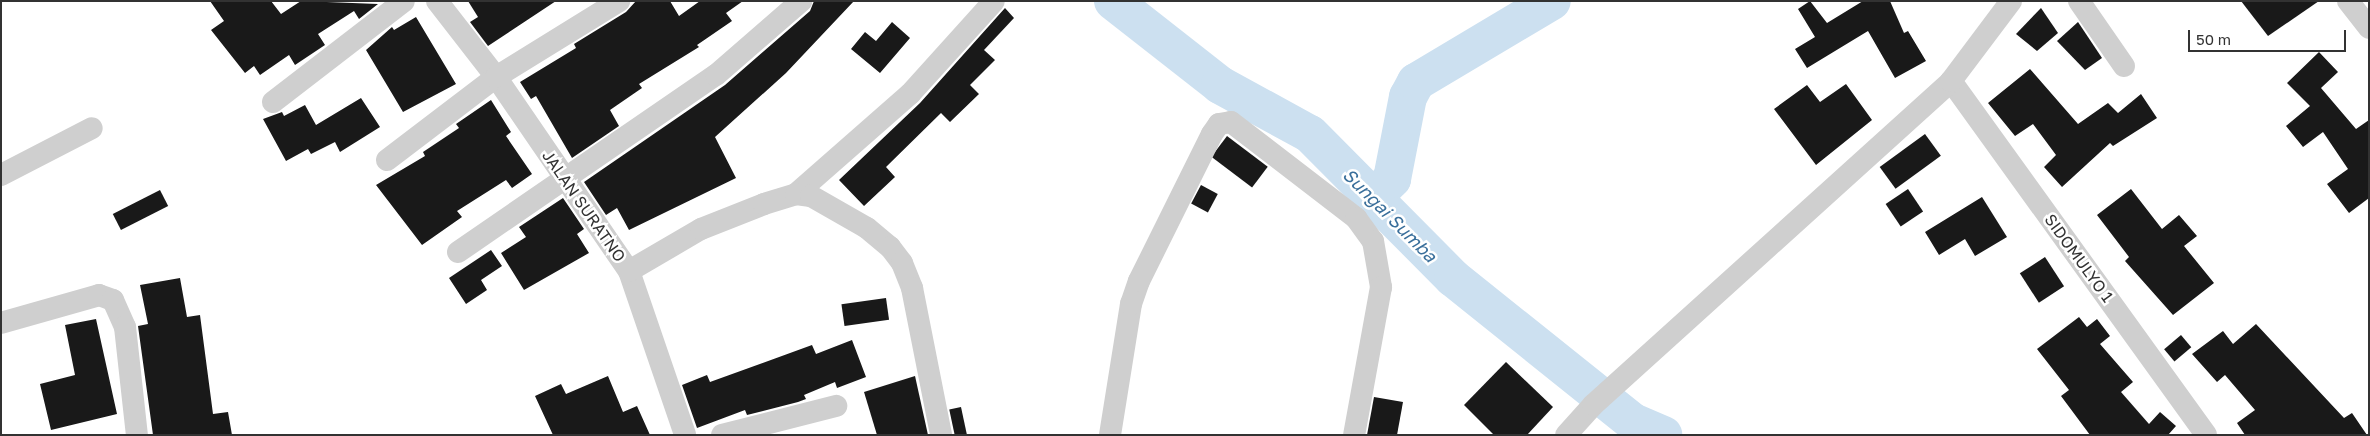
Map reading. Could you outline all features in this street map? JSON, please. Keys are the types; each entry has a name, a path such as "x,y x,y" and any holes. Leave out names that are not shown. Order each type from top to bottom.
{"street":[{"path":"273,102 404,1"},
{"name":"JALAN SURATNO","path":"437,1 496,77 629,271 685,435"},
{"path":"387,160 496,77 619,1"},
{"path":"458,252 716,75 801,1"},
{"path":"629,271 701,229 796,194 910,94 994,1"},
{"path":"1566,435 1593,405 1951,81 2010,1"},
{"path":"2079,1 2124,66"},
{"path":"2348,1 2369,28"},
{"name":"SIDOMULYO 1","path":"1951,81 2206,435"},
{"path":"1110,435 1131,304 1139,282 1212,134 1219,124 1231,122 1356,218 1373,241 1379,256 1381,287 1354,435"},
{"path":"1,175 92,128"},
{"path":"796,194 811,196 867,228 890,247 902,263 912,288 941,435"},
{"path":"1,323 99,295 113,300 125,327 132,434"},
{"path":"722,435 836,406"}],"building":[{"path":"210,1 271,1 281,14 301,1 378,4 359,19 354,11 318,34 325,45 295,65 289,55 260,75 254,66 245,73 211,30 224,21"},
{"path":"468,1 556,1 488,46 470,22 478,17"},
{"path":"636,1 670,1 679,16 700,1 743,1 726,13 732,21 697,45 699,47 639,84 642,88 610,110 619,126 572,158 536,96 531,99 520,82 576,48 574,44 626,12"},
{"path":"814,1 854,1 786,73 715,137 736,178 629,230 617,208 606,215 584,182 725,85 810,11"},
{"path":"1810,1 1827,23 1863,1 1890,1 1904,33 1908,31 1926,61 1895,78 1868,31 1807,68 1795,49 1815,37 1798,9"},
{"path":"2241,1 2319,1 2268,36"},
{"path":"1005,8 1014,18 984,50 995,60 970,85 979,94 950,122 941,113 886,167 895,177 864,206 839,180 920,103"},
{"path":"2041,8 2058,33 2037,51 2016,34"},
{"path":"416,17 456,84 403,112 366,50 392,27 394,30"},
{"path":"892,22 910,38 880,73 851,49 865,32 876,41"},
{"path":"2078,22 2102,58 2085,70 2057,41"},
{"path":"2319,52 2338,72 2321,88 2356,129 2369,120 2369,198 2349,213 2327,184 2348,169 2323,132 2303,147 2286,126 2310,106 2287,83"},
{"path":"2030,69 2078,124 2108,103 2118,113 2141,94 2157,118 2113,146 2110,143 2062,187 2044,167 2056,155 2033,124 2015,136 1988,103"},
{"path":"1846,84 1872,120 1816,165 1774,109 1807,85 1820,102"},
{"path":"361,98 380,127 340,152 335,142 311,154 308,149 286,161 263,119 282,112 284,116 305,105 316,125"},
{"path":"491,100 511,132 506,136 532,174 512,188 506,180 457,211 462,217 422,245 376,185 425,156 423,152 459,128 456,124"},
{"path":"1925,134 1941,156 1896,189 1880,167"},
{"path":"1227,136 1268,167 1252,187 1211,157"},
{"path":"1201,185 1218,194 1208,212 1191,204"},
{"path":"1908,189 1923,211 1901,226 1886,204"},
{"path":"2131,189 2162,229 2179,215 2197,236 2184,246 2214,283 2173,315 2125,261 2129,257 2097,215"},
{"path":"160,190 168,206 121,230 113,214"},
{"path":"1982,197 2007,237 1975,256 1965,239 1939,255 1925,232"},
{"path":"563,198 584,229 577,234 589,253 524,290 501,253 526,237 519,227"},
{"path":"491,250 502,266 481,280 487,290 466,304 449,278"},
{"path":"2045,257 2064,286 2039,303 2020,273"},
{"path":"180,278 187,317 200,315 213,414 228,412 232,435 153,435 138,326 148,324 140,285"},
{"path":"886,298 889,320 844,326 841,304"},
{"path":"2079,317 2087,327 2097,319 2110,336 2100,344 2133,382 2121,392 2149,424 2160,412 2176,426 2168,435 2090,435 2061,396 2069,390 2037,349"},
{"path":"96,319 117,414 51,430 40,384 75,375 65,325"},
{"path":"2256,324 2344,418 2352,413 2367,435 2245,435 2237,423 2255,410 2225,375 2217,382 2192,354 2223,331 2233,344"},
{"path":"2181,335 2191,347 2174,361 2164,349"},
{"path":"852,340 866,377 837,388 835,382 804,395 806,399 798,402 747,415 745,410 697,428 682,385 707,375 710,382 812,345 816,354"},
{"path":"1506,362 1553,407 1527,435 1494,435 1464,405"},
{"path":"608,376 623,412 637,406 650,435 553,435 535,396 561,384 566,394"},
{"path":"915,376 928,435 877,435 864,392"},
{"path":"1374,397 1403,402 1397,435 1367,435"},
{"path":"961,407 967,435 955,435 949,409"}],"waterway":[{"name":"Sungai Sumba","path":"1113,1 1220,85 1310,134 1453,278 1633,422 1663,435"},
{"path":"1373,198 1392,179 1408,97 1416,82 1552,1"}]}
